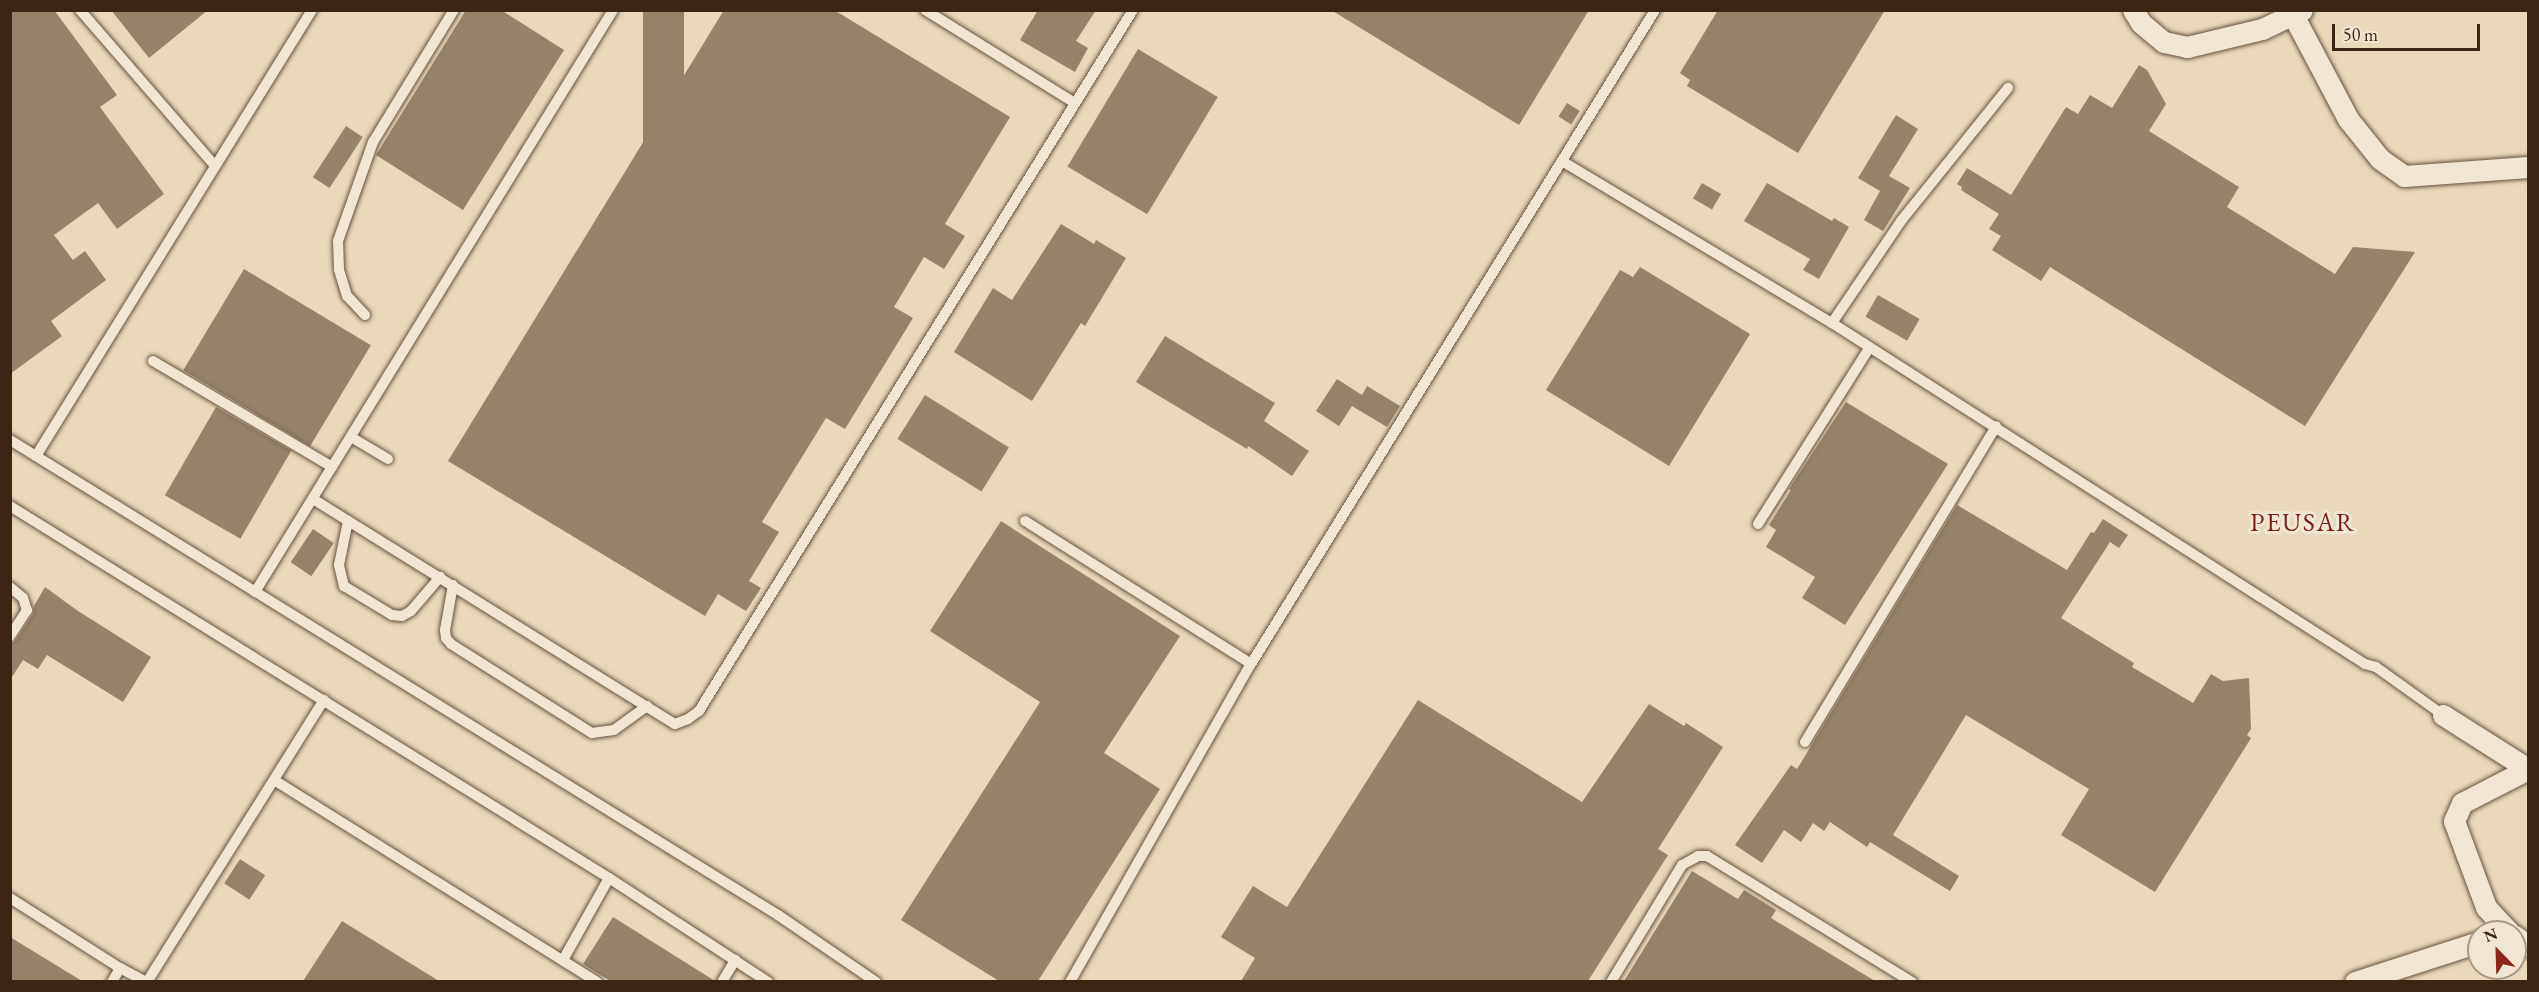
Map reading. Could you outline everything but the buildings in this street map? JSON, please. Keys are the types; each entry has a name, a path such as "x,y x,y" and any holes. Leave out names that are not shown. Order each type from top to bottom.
{"street":[{"path":"2133,10 2141,23 2164,42 2187,47 2262,29 2297,13 2348,118 2380,159 2404,176 2529,167"},
{"path":"2443,715 2529,769 2462,803 2454,821 2486,908 2498,920"},
{"path":"2355,981 2467,946"}],"lane":[{"path":"80,10 215,166"},
{"path":"36,456 312,10"},
{"path":"365,315 347,296 339,269 338,241 373,142 454,10"},
{"path":"255,592 613,10"},
{"path":"925,10 1075,104"},
{"path":"313,499 675,724 699,711 1133,10"},
{"path":"1070,981 1251,664 1655,10"},
{"path":"1832,323 1901,221 2008,88"},
{"path":"1562,161 1832,323 1996,426 2365,664 2376,667 2389,679 2443,715"},
{"path":"1758,524 1870,347"},
{"path":"153,361 332,467"},
{"path":"1805,742 1996,426"},
{"path":"351,437 388,459"},
{"path":"10,440 778,915 876,981"},
{"path":"10,506 609,878 768,981"},
{"path":"348,521 339,565 344,586 392,615 402,616 411,611 440,577"},
{"path":"1025,521 1251,664"},
{"path":"453,585 446,630 446,638 451,644 582,727 592,733 614,730 647,706"},
{"path":"10,587 23,598 27,609 10,636"},
{"path":"10,898 120,968 146,981 324,700"},
{"path":"274,780 597,981"},
{"path":"1611,981 1683,865 1698,856 1707,856 1912,981"},
{"path":"563,960 609,878"},
{"path":"722,981 735,960"},
{"path":"112,981 120,968"}],"district":[{"name":"PEUSAR","path":"2303,523"}]}
